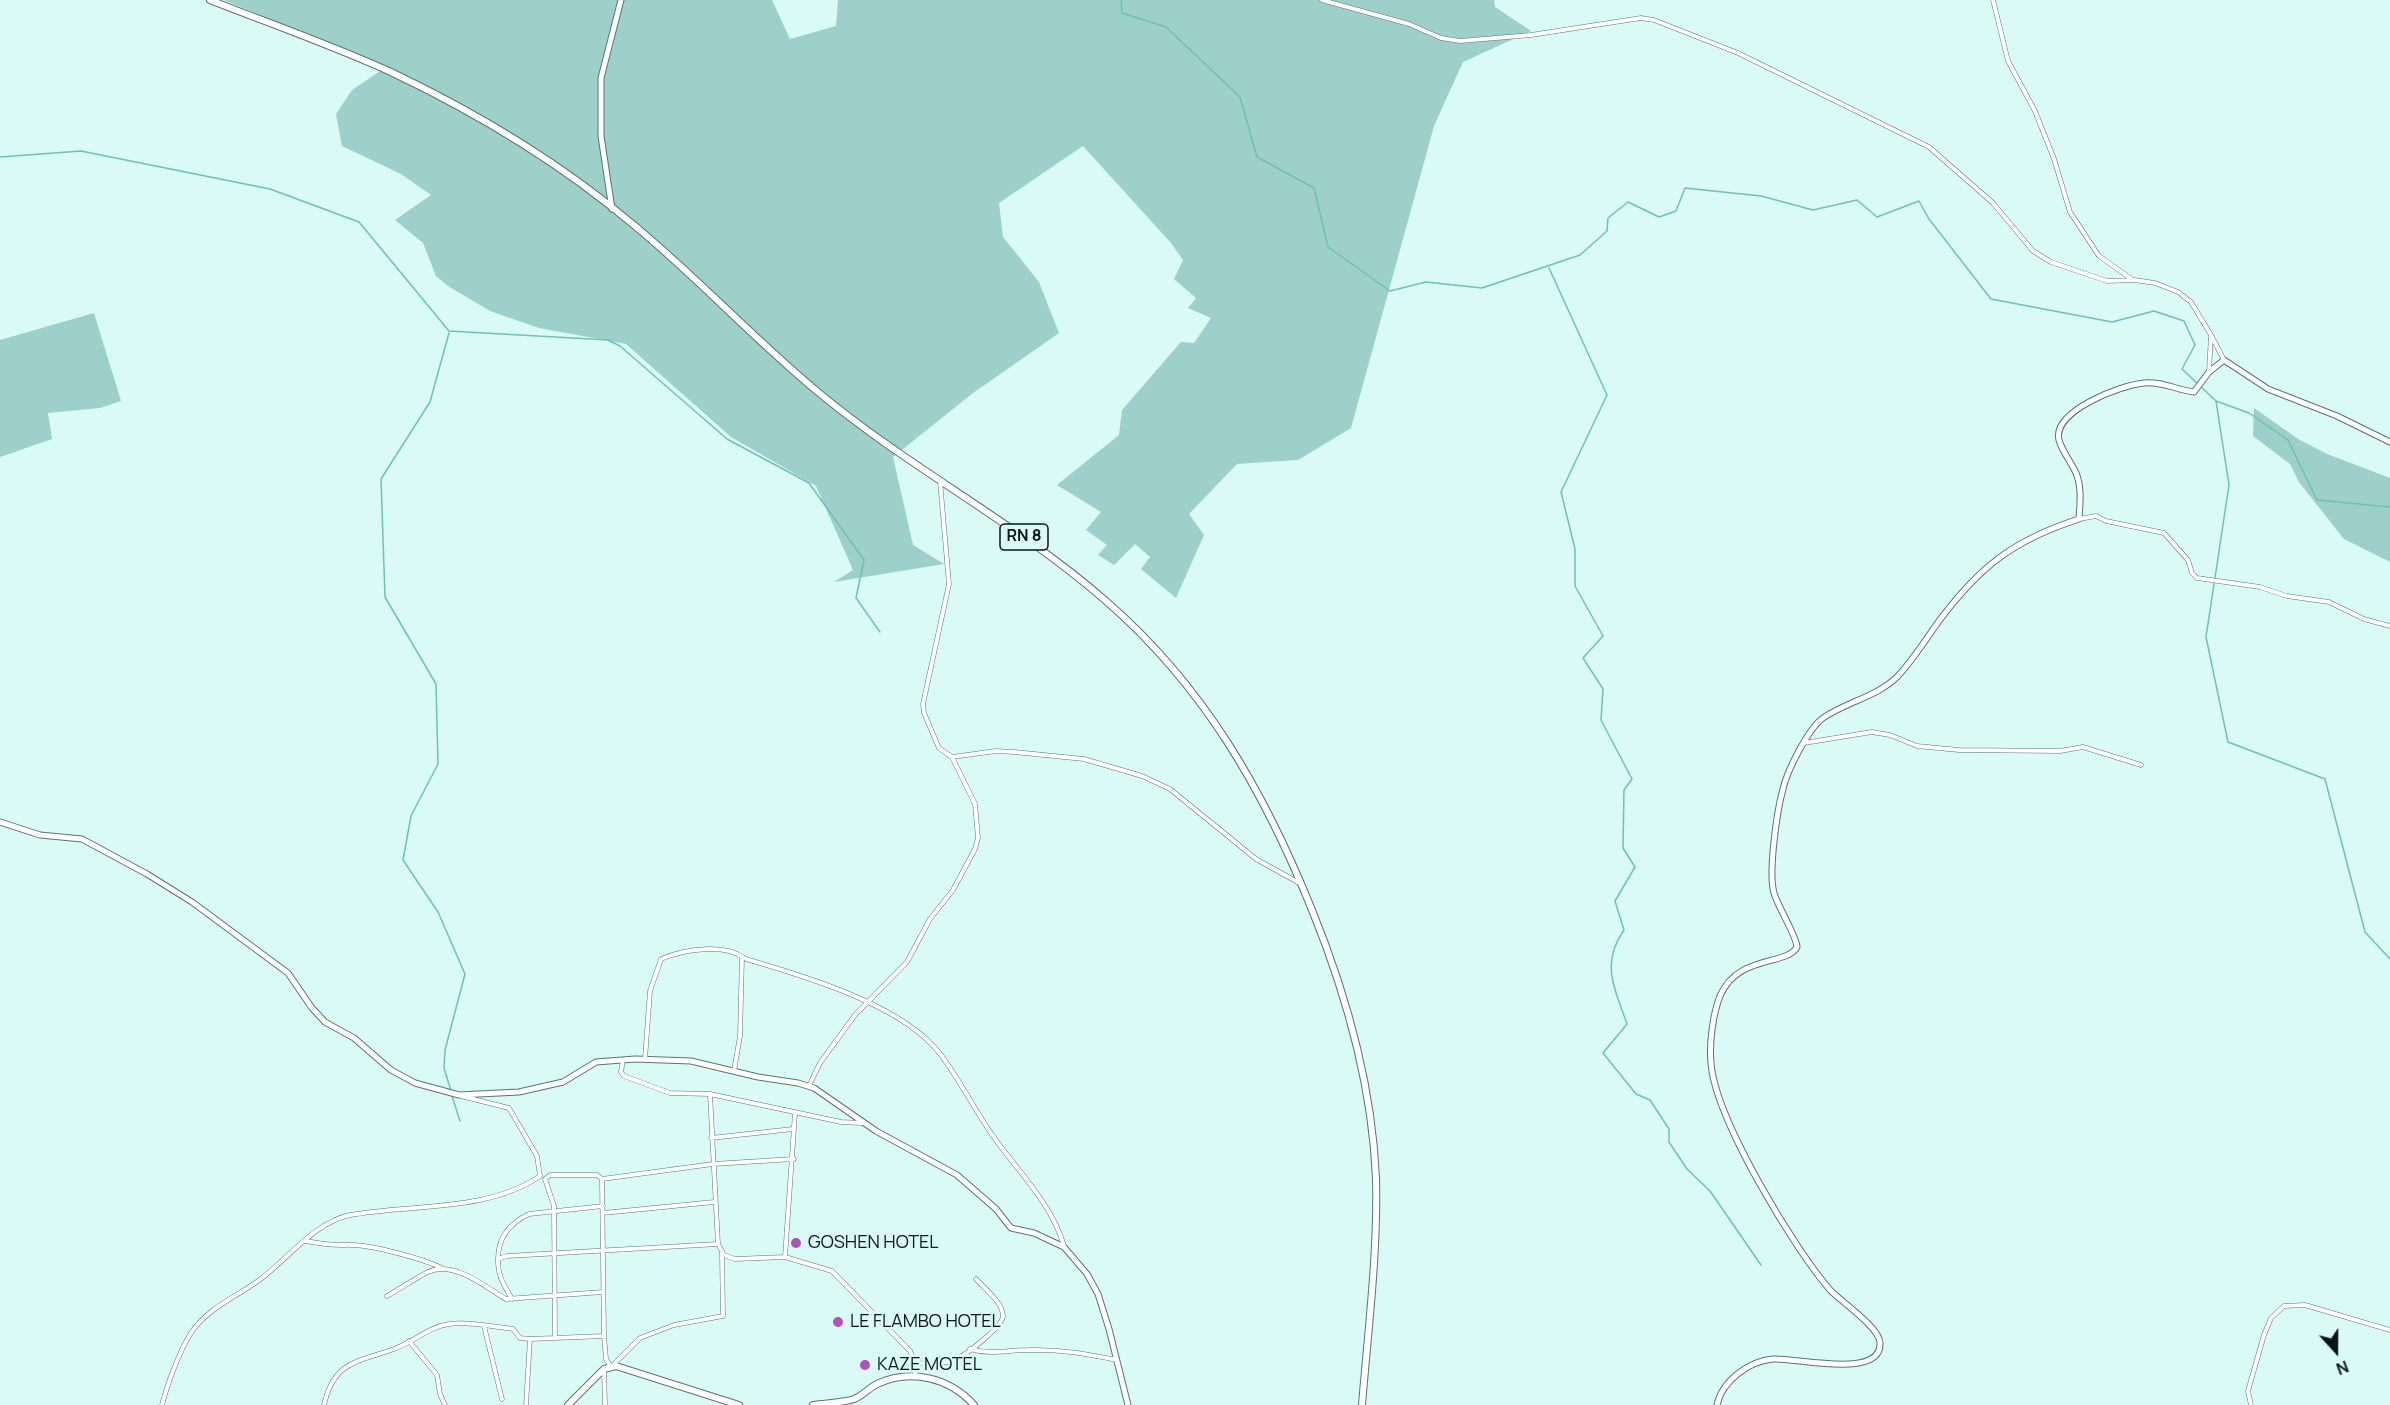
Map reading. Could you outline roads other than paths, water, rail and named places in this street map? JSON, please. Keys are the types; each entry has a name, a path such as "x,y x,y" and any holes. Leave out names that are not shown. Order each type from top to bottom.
{"main road":[{"name":"RN 8","path":"210,0 352,55 414,84 531,150 612,208 658,246 818,392 940,481 1046,551 1110,604 1159,652 1224,734 1250,774 1278,829 1302,885 1352,1023 1370,1113 1376,1179 1374,1245 1362,1405"},
{"path":"568,1405 607,1368 739,1405"},
{"path":"813,1405 855,1399 879,1383 915,1376 946,1383 957,1389 974,1405"}],"street":[{"path":"612,208 601,136 601,78 621,0"},
{"path":"1322,0 1409,24 1441,38 1460,41 1531,35 1641,18 1654,20 1738,52 1929,147 1993,203 2027,244 2051,262 2107,282 2134,280 2155,283 2178,292 2191,302 2224,360 2268,389 2321,410 2390,442"},
{"path":"1993,0 2008,61 2035,111 2054,159 2070,212 2099,256 2134,280"},
{"path":"2079,519 2080,491 2077,475 2059,439 2062,421 2070,413 2128,385 2146,382 2188,391 2198,390 2209,372 2211,335"},
{"path":"2209,372 2224,360"},
{"path":"809,1086 820,1063 867,1000 897,975 907,962 930,919 953,890 975,849 978,838 975,804 952,757 939,748 923,704 949,584 940,481"},
{"path":"1717,1405 1719,1396 1728,1383 1752,1365 1774,1359 1852,1364 1874,1358 1881,1342 1863,1319 1833,1293 1789,1235 1736,1136 1711,1065 1713,1030 1719,998 1725,986 1733,976 1746,967 1788,955 1797,947 1773,890 1776,824 1788,772 1821,719 1877,691 1897,676 1944,615 1997,557 2029,537 2079,519 2096,516 2106,521 2164,534 2188,560 2192,573 2197,578 2260,587 2287,596 2329,602 2364,619 2390,626"},
{"path":"1804,743 1872,732 1890,735 1917,746 1959,750 2060,751 2083,747 2141,765"},
{"path":"952,757 996,751 1014,752 1084,759 1142,776 1170,789 1256,859 1302,885"},
{"path":"0,822 40,835 82,839 147,874 192,902 288,973 312,1008 326,1022 354,1038 406,1079 509,1108 537,1156 540,1176 525,1186 466,1203 392,1209 335,1219 260,1280 234,1295 203,1319 190,1334 162,1405"},
{"path":"645,1059 650,991 661,959 674,954 714,950 735,951 742,956 867,1000 926,1040 940,1054 980,1118 1056,1221 1064,1247 1087,1274 1098,1294 1128,1405"},
{"path":"734,1071 740,1036 742,956"},
{"path":"459,1095 519,1092 563,1082 596,1062 645,1059 691,1061 809,1086 866,1123 957,1175 996,1209 1011,1228 1034,1233 1064,1247"},
{"path":"623,1060 621,1072 624,1076 670,1093 710,1094 841,1122 866,1123"},
{"path":"710,1094 714,1202 718,1244 722,1251 735,1259 785,1257 832,1271 910,1351 915,1363 915,1376"},
{"path":"785,1257 787,1209 794,1159 795,1113"},
{"path":"711,1138 793,1129"},
{"path":"555,1338 554,1213 545,1179 550,1175 589,1175 602,1179 713,1164 794,1159"},
{"path":"602,1179 604,1336 607,1368 605,1405"},
{"path":"603,1213 714,1202"},
{"path":"512,1299 500,1280 498,1260 502,1236 521,1218 529,1214 603,1206"},
{"path":"306,1241 406,1256 424,1260 446,1270"},
{"path":"498,1260 507,1256 718,1244"},
{"path":"607,1368 640,1338 674,1325 723,1316 722,1251"},
{"path":"387,1296 428,1272 446,1270 459,1272 506,1299 603,1292"},
{"path":"915,1363 935,1365 957,1359 1001,1325 1003,1316 999,1305 976,1279"},
{"path":"2251,1405 2248,1391 2264,1335 2271,1318 2284,1306 2306,1305 2390,1330"},
{"path":"324,1405 337,1375 345,1367 446,1324 513,1329 520,1338 530,1340 604,1336"},
{"path":"484,1326 502,1399"},
{"path":"526,1405 530,1340"},
{"path":"409,1341 437,1375 440,1394 445,1405"},
{"path":"969,1349 985,1353 1073,1350 1117,1360"},
{"path":"850,1405 855,1399"}],"waterway":[{"path":"1121,0 1122,13 1166,27 1240,97 1257,157 1314,188 1328,247 1390,291 1426,282 1482,288 1580,255 1607,231 1608,218 1628,202 1659,217 1676,211 1685,188 1761,196 1813,210 1857,200 1877,217 1919,201 1929,219 1991,299 2112,322 2154,311 2184,321 2195,345 2182,369 2216,401 2249,413 2288,440 2317,500 2390,507"},
{"path":"0,157 81,151 270,189 359,222 449,331 608,340 620,346 727,439 809,483 864,560 856,598 880,632"},
{"path":"1549,268 1607,395 1561,492 1575,549 1575,586 1603,636 1583,658 1603,689 1601,720 1632,779 1624,790 1623,848 1635,867 1615,901 1624,930 1617,942 1611,965 1614,988 1627,1024 1603,1053 1636,1094 1650,1100 1669,1129 1669,1142 1687,1169 1710,1191 1761,1265"},
{"path":"449,333 430,402 381,479 385,597 436,684 438,764 411,816 403,860 438,912 465,974 445,1050 444,1068 451,1091"},
{"path":"2216,401 2229,485 2206,637 2228,742 2325,779 2365,932 2390,959"},
{"path":"452,1096 460,1121"}],"place":[{"name":"GOSHEN HOTEL","path":"796,1243"},
{"name":"LE FLAMBO HOTEL","path":"838,1322"},
{"name":"KAZE MOTEL","path":"865,1365"}]}
